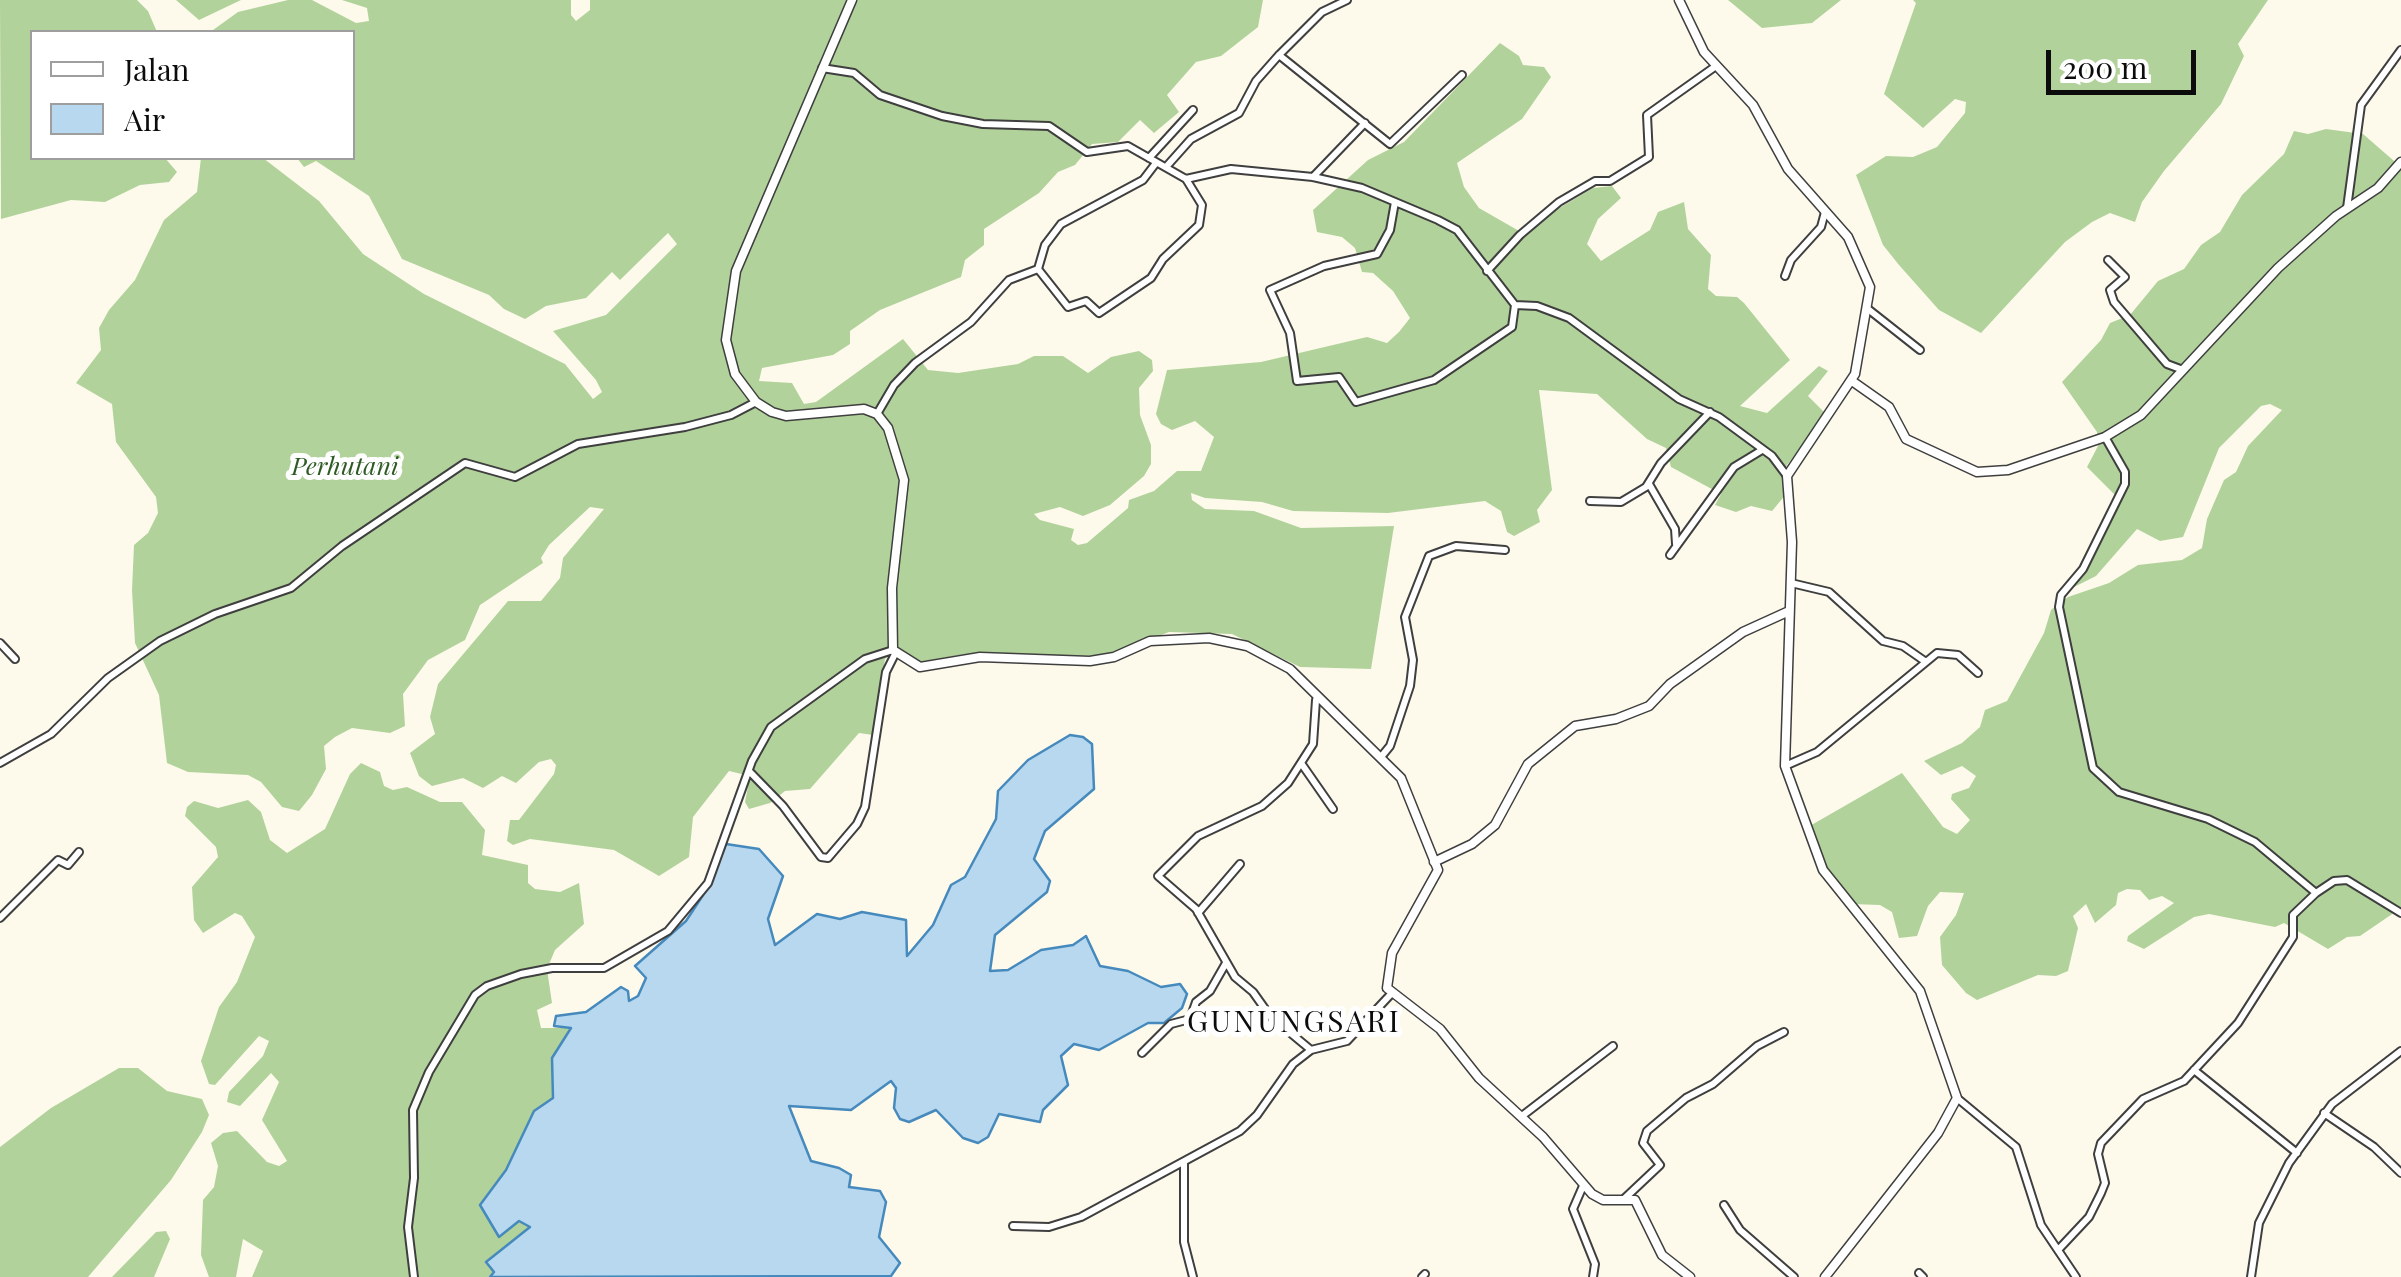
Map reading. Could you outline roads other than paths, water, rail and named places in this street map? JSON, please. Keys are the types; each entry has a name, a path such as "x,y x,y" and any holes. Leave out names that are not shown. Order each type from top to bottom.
{"street":[{"path":"749,771 783,806 821,857 828,858 857,824 865,807 886,672 894,652 892,588 904,480 888,428 877,414 864,408 781,416 756,402 729,359 726,330 733,282 852,0"},
{"path":"1166,167 1191,139 1240,113 1256,81 1279,55 1322,12 1346,0"},
{"path":"1679,0 1697,42 1753,105 1788,169 1826,211 1862,264 1870,287 1852,381 1787,470 1791,583 1787,612 1785,766 1823,870 1920,991 1957,1098 2016,1147 2041,1225 2076,1277"},
{"path":"2346,208 2361,105 2401,50"},
{"path":"1279,55 1393,144 1462,75"},
{"path":"1488,271 1542,214 1595,182 1610,181 1649,157 1647,115 1716,66"},
{"path":"822,68 854,73 880,94 942,116 983,124 1044,125 1064,133 1086,152 1128,146 1186,179 1202,205 1198,225 1163,259 1151,278 1099,313 1086,300 1068,307 1038,269"},
{"path":"1038,269 1046,245 1060,224 1143,180 1152,161 1192,110"},
{"path":"1313,178 1366,122"},
{"path":"1852,381 1889,406 1899,430 1910,442 1977,472 2008,470 2105,437 2134,422 2278,268 2346,208 2378,188 2401,162"},
{"path":"1186,179 1232,168 1362,188 1395,202 1457,230 1515,306 1512,327 1434,380 1356,402 1336,376 1297,381 1290,333 1270,290 1324,266 1374,256 1390,230 1395,202"},
{"path":"1785,276 1791,260 1820,227 1826,211"},
{"path":"2108,260 2125,277 2110,290 2113,300 2166,364 2182,370"},
{"path":"877,414 894,385 915,363 971,322 1009,280 1038,269"},
{"path":"1515,306 1537,306 1569,318 1679,398 1710,412 1787,470"},
{"path":"1868,309 1920,350"},
{"path":"0,763 52,734 108,678 160,640 215,614 291,588 342,546 465,464 477,463 513,478 578,444 686,427 731,415 756,402"},
{"path":"1590,500 1621,502 1650,484 1660,463 1710,412"},
{"path":"2105,437 2125,472 2125,484 2083,569 2061,595 2058,607 2090,762 2118,792 2208,818 2255,842 2316,893"},
{"path":"1670,554 1734,467 1762,450"},
{"path":"1650,484 1675,529 1676,546"},
{"path":"1380,758 1390,746 1410,686 1413,660 1405,617 1429,556 1456,546 1505,550"},
{"path":"1791,583 1829,592 1883,640 1903,646 1926,662"},
{"path":"1434,862 1472,844 1495,826 1528,764 1575,726 1616,719 1649,706 1670,684 1743,632 1787,612"},
{"path":"414,1277 408,1227 415,1104 475,995 507,978 552,968 598,969 661,937 683,917 715,867 749,771 776,721 866,659 894,652 920,667 980,657 1090,661 1114,657 1150,640 1222,639 1247,646 1290,670 1316,700 1404,783 1438,875 1392,953 1385,983 1392,994 1432,1021 1480,1078 1522,1116 1583,1186 1603,1200 1625,1198 1638,1204 1662,1256 1690,1277"},
{"path":"0,643 15,659"},
{"path":"1785,766 1817,752 1940,652 1954,654 1978,674"},
{"path":"1311,1050 1270,1016 1227,962 1198,913 1159,879 1159,873 1198,836 1269,801 1314,744 1316,700"},
{"path":"1301,763 1333,808"},
{"path":"0,918 58,860 67,866 79,852"},
{"path":"1198,913 1240,864"},
{"path":"2058,1250 2089,1217 2101,1193 2105,1175 2098,1154 2101,1143 2144,1099 2181,1082 2238,1023 2293,936 2294,915 2316,893 2334,882 2347,880 2401,913"},
{"path":"1142,1053 1170,1024 1190,1019 1195,1004 1210,991 1227,962"},
{"path":"1013,1226 1049,1227 1081,1218 1246,1127 1284,1074 1311,1050 1346,1041 1392,994"},
{"path":"1625,1198 1660,1164 1642,1143 1646,1131 1686,1098 1714,1084 1757,1046 1784,1032"},
{"path":"1522,1116 1614,1046"},
{"path":"2251,1277 2259,1224 2273,1188 2324,1112 2401,1051"},
{"path":"2194,1070 2297,1153"},
{"path":"1825,1277 1938,1134 1957,1098"},
{"path":"2324,1112 2369,1143 2401,1173"},
{"path":"1184,1164 1184,1242 1193,1277"},
{"path":"1583,1186 1574,1210 1595,1264 1593,1277"},
{"path":"1724,1206 1740,1230 1794,1277"}],"water":[{"path":"1070,735 1083,737 1092,744 1094,789 1045,831 1034,859 1050,881 1047,892 995,935 990,971 1008,970 1041,950 1073,945 1086,936 1100,966 1128,971 1161,987 1180,984 1187,994 1182,1008 1164,1023 1148,1023 1099,1050 1074,1044 1061,1056 1068,1085 1043,1110 1040,1122 999,1114 988,1137 978,1143 963,1138 936,1110 909,1122 900,1119 894,1108 896,1088 891,1081 851,1110 789,1106 811,1161 851,1175 849,1187 880,1191 886,1202 879,1237 900,1263 891,1276 490,1277 494,1272 486,1262 530,1227 519,1221 499,1237 480,1205 506,1170 534,1111 553,1098 552,1058 571,1028 554,1026 556,1016 586,1012 621,987 628,991 629,1001 638,996 646,978 635,966 686,921 709,886 726,844 759,849 783,876 768,919 775,945 817,914 840,919 862,912 906,920 907,956 933,925 951,885 965,877 996,819 998,791 1028,760"}],"district":[{"name":"GUNUNGSARI","path":"1294,1023"}],"park label":[{"name":"Perhutani","path":"345,467"}]}
